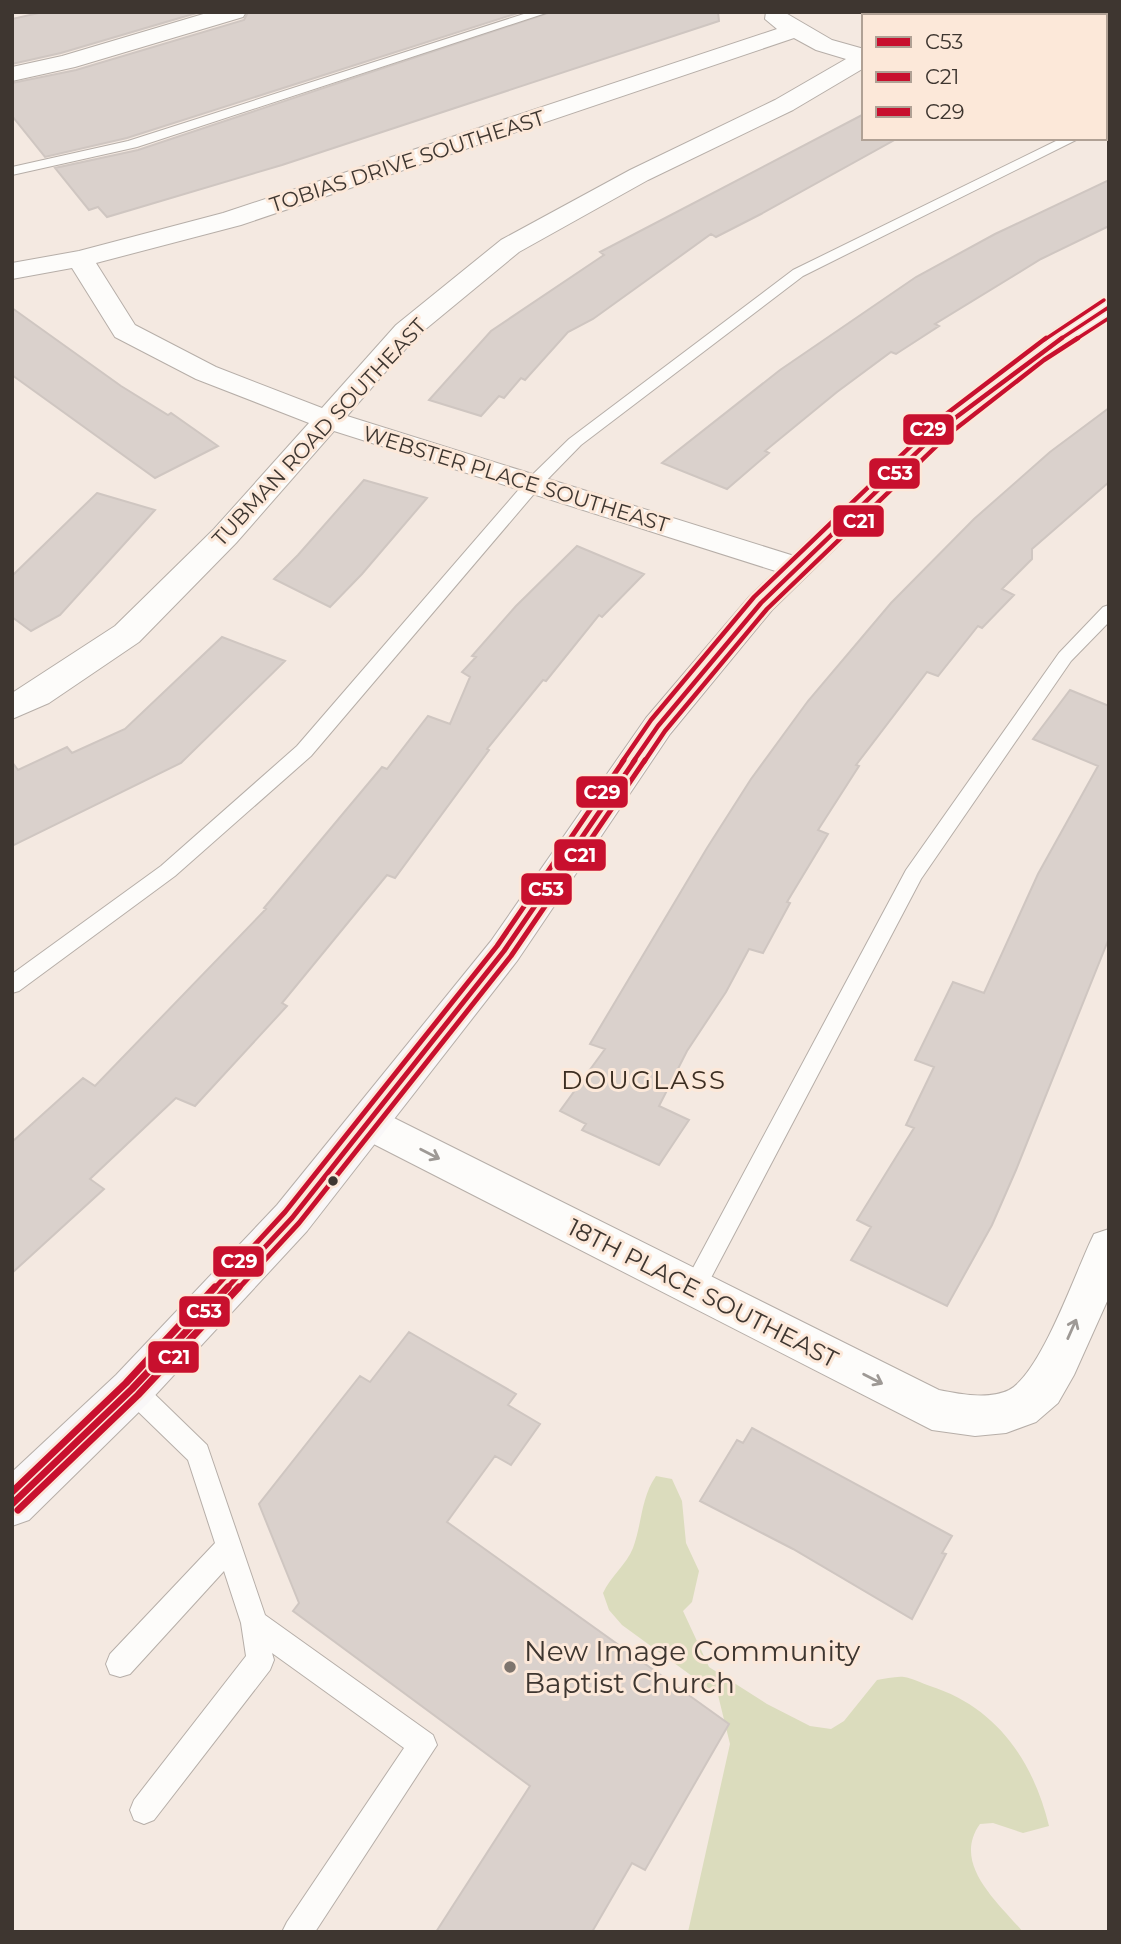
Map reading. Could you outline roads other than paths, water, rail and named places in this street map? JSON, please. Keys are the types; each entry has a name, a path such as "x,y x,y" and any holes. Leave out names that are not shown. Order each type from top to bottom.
{"main road":[{"path":"12,1504 132,1390 292,1219 504,951 658,726 709,662 796,567 943,427 1029,360 1109,307"}],"street":[{"path":"12,74 67,62 235,12"},
{"path":"775,12 776,19 824,45 862,57"},
{"name":"TOBIAS DRIVE SOUTHEAST","path":"12,271 80,260 232,219 796,30"},
{"name":"TUBMAN ROAD SOUTHEAST","path":"12,707 37,695 127,634 225,536 407,331 510,246 639,175 784,105 862,59"},
{"name":"WEBSTER PLACE SOUTHEAST","path":"80,260 125,331 206,373 328,420 796,567"},
{"name":"18TH PLACE SOUTHEAST","path":"370,1123 932,1409 958,1415 998,1415 1022,1405 1042,1390 1069,1338 1109,1247"}],"lane":[{"path":"12,171 132,144 543,12"},
{"path":"12,985 168,871 304,751 533,484 575,442 798,273 1069,140"},
{"path":"694,1288 913,875 1065,657 1109,611"},
{"path":"132,1390 198,1452 254,1623 260,1660 144,1811"},
{"path":"120,1664 229,1546"},
{"path":"254,1623 423,1745 297,1932"}],"place":[{"name":"New Image Community Baptist Church","path":"510,1667"}],"district":[{"name":"DOUGLASS","path":"644,1080"}]}
